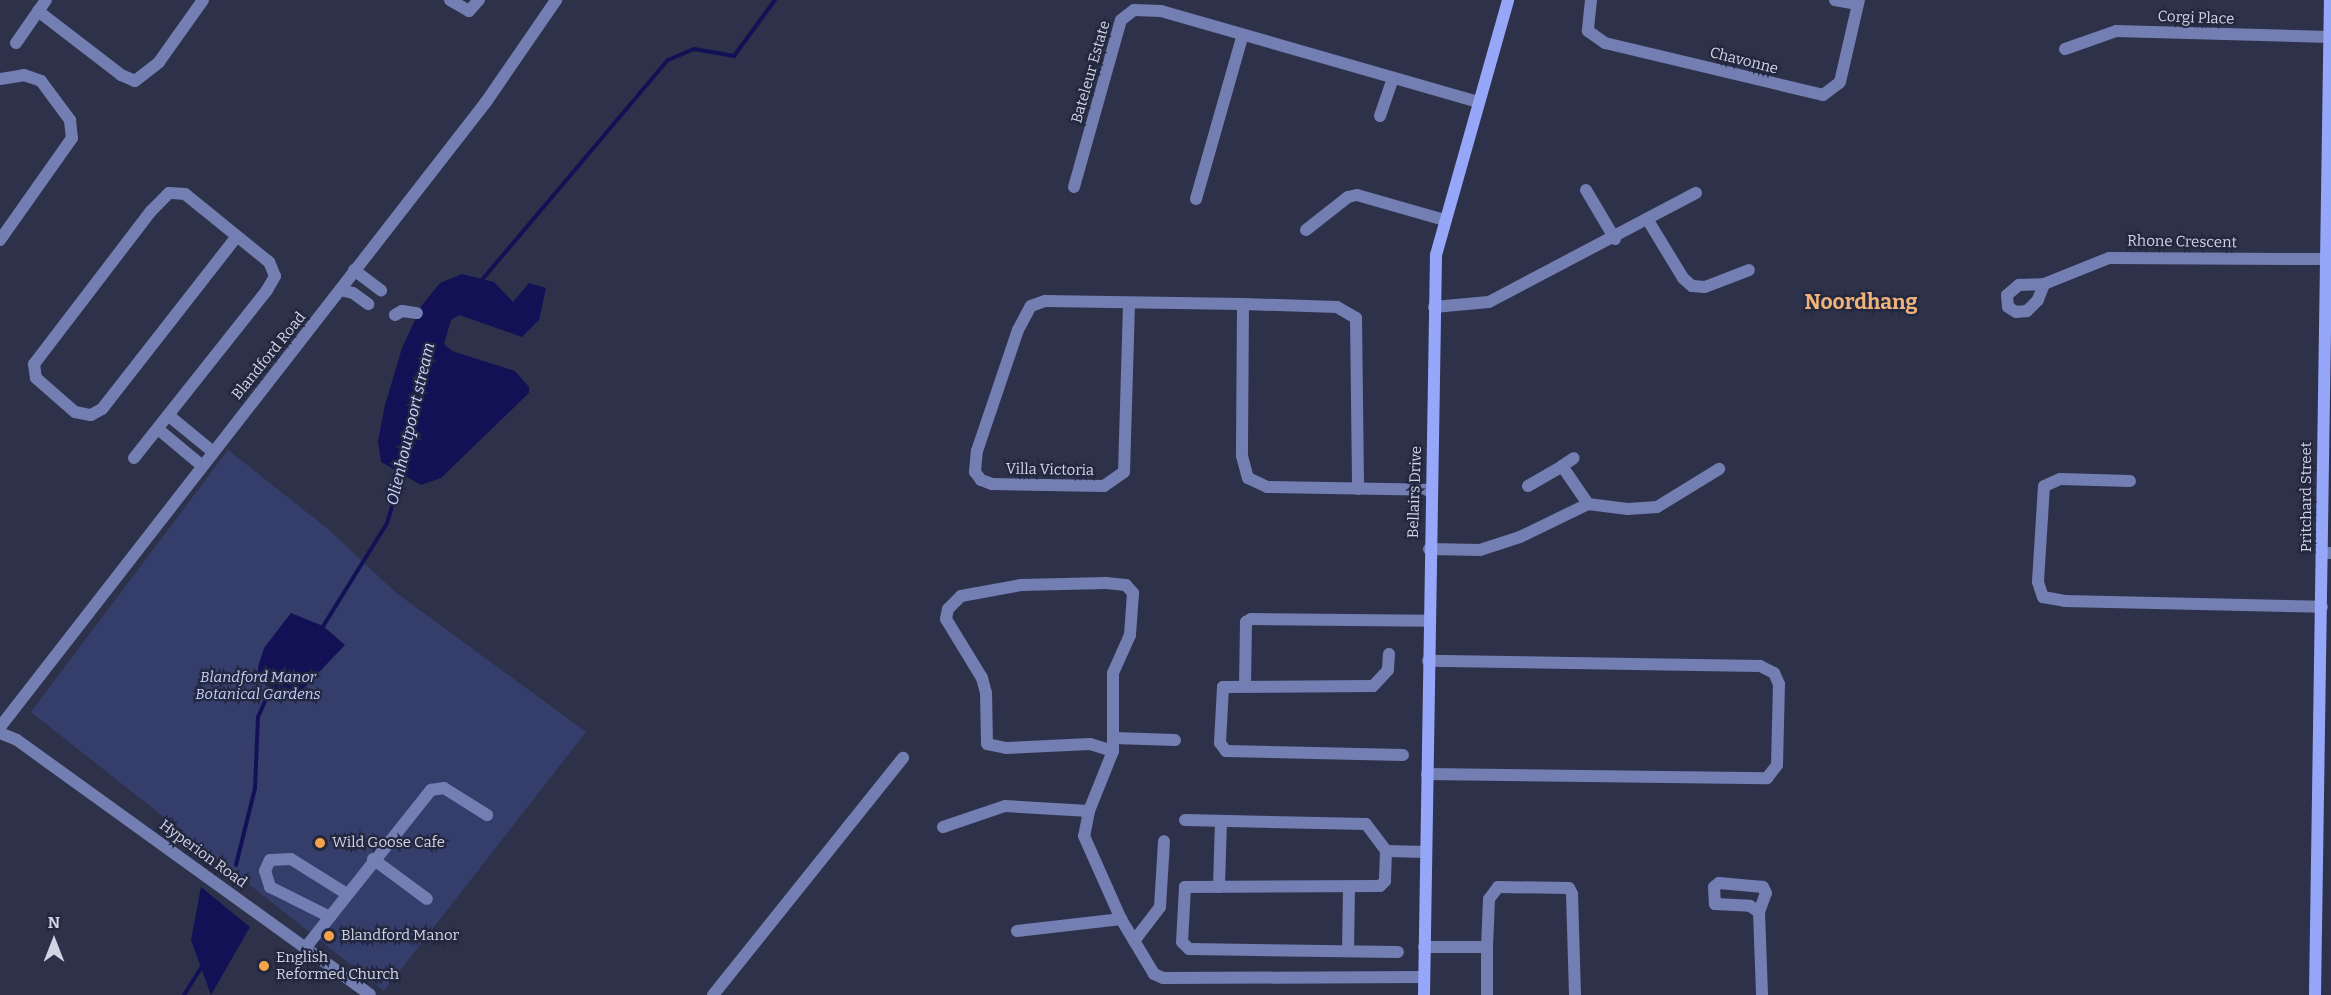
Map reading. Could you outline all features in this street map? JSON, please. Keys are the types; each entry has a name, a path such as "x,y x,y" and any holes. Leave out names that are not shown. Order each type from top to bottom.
{"street":[{"path":"16,43 46,0"},
{"path":"38,11 122,75 135,81 159,62 203,0"},
{"path":"450,0 469,10 479,0"},
{"name":"Bellairs Drive","path":"1424,995 1428,549 1436,255 1508,0"},
{"name":"Chavonne","path":"1591,0 1588,31 1605,43 1823,94 1837,86 1843,75 1859,2"},
{"path":"1835,0 1859,2"},
{"name":"Pritchard Street","path":"2315,995 2322,607 2326,553 2324,259 2330,0"},
{"name":"Blandford Road","path":"1,725 201,465 486,102 554,1"},
{"name":"Bateleur Estate","path":"1074,187 1121,20 1126,14 1142,9 1161,11 1242,37 1478,102"},
{"name":"Corgi Place","path":"2065,49 2116,31 2330,37"},
{"path":"1196,199 1242,37"},
{"path":"0,80 24,75 41,81 69,120 72,138 0,240"},
{"path":"1380,116 1393,78"},
{"path":"1586,190 1615,239"},
{"path":"134,458 273,281 272,265 237,236 185,194 162,198 39,355 34,371 36,378 75,412 91,415 102,409 237,236"},
{"path":"1434,307 1489,302 1648,222 1696,194"},
{"path":"1306,230 1343,200 1357,195 1445,220"},
{"path":"1648,222 1683,278 1692,286 1705,287 1749,270"},
{"name":"Rhone Crescent","path":"2044,284 2096,262 2125,256 2324,259"},
{"path":"354,270 381,290"},
{"path":"340,290 353,293 368,304"},
{"name":"Villa Victoria","path":"1129,304 1127,462 1124,472 1104,486 992,484 981,480 975,472 977,451 1026,312 1045,301 1243,304 1336,307 1356,318 1358,489"},
{"path":"1243,304 1242,456 1246,475 1267,487 1431,490"},
{"path":"395,315 402,310 417,313"},
{"path":"168,416 212,452"},
{"path":"158,429 201,465"},
{"path":"1528,486 1575,458"},
{"path":"1562,466 1588,504"},
{"path":"1428,549 1480,550 1520,537 1588,504 1628,509 1657,507 1719,469"},
{"path":"2130,481 2060,479 2044,486 2038,582 2043,597 2065,601 2322,607"},
{"path":"1113,751 1090,744 1006,748 987,744 984,686 946,619 948,609 961,597 1021,585 1126,585 1133,593 1134,605 1130,635 1113,674 1113,751 1089,811 1084,836 1121,920 1155,974 1163,978 1424,977"},
{"path":"1245,686 1246,622 1251,619 1428,621"},
{"path":"1389,654 1389,670 1373,686 1227,686 1222,690 1220,743 1224,751 1403,755"},
{"path":"1427,774 1767,778 1777,765 1779,684 1774,673 1760,666 1428,661"},
{"name":"Hyperion Road","path":"1,725 17,740 370,995"},
{"path":"1114,738 1175,740"},
{"path":"713,995 903,758"},
{"path":"306,947 430,790 444,788 487,815"},
{"path":"943,827 1005,806 1089,811"},
{"path":"1185,820 1366,824 1386,851 1385,883 1349,888 1183,889 1182,942 1186,948 1398,952"},
{"path":"1219,887 1221,821"},
{"path":"1134,941 1160,907 1164,841"},
{"path":"1386,851 1426,852"},
{"path":"330,917 270,887 265,871 270,860 291,859 347,894"},
{"path":"373,860 427,898"},
{"path":"1348,951 1349,888"},
{"path":"1487,995 1489,899 1493,890 1569,888 1572,894 1575,995"},
{"path":"1759,912 1762,995"},
{"path":"1017,931 1121,920"},
{"path":"1424,946 1487,946"}],"green space":[{"name":"Blandford Manor Botanical Gardens","path":"228,450 328,529 395,592 586,732 384,991 31,712"}],"water":[{"path":"462,274 494,282 513,302 529,283 546,288 539,320 522,337 459,315 451,320 444,344 452,351 515,371 529,387 529,393 441,478 421,485 381,462 378,441 385,405 402,348 422,305 440,283"},
{"path":"291,613 323,626 345,645 302,690 280,700 259,675 258,667 264,648"},
{"path":"201,887 250,927 211,995 191,940"}],"waterway":[{"name":"Olienhoutpoort stream","path":"481,281 668,60 694,49 734,56 775,0"},
{"name":"Olienhoutpoort stream","path":"322,628 387,523 403,470"},
{"name":"Olienhoutpoort stream","path":"236,865 255,788 258,717 272,686"},
{"name":"Olienhoutpoort stream","path":"184,995 203,965"}],"place":[{"name":"Wild Goose Cafe","path":"320,843"},
{"name":"Blandford Manor","path":"329,936"},
{"name":"English Reformed Church","path":"264,966"}],"district":[{"name":"Noordhang","path":"1861,302"}]}
